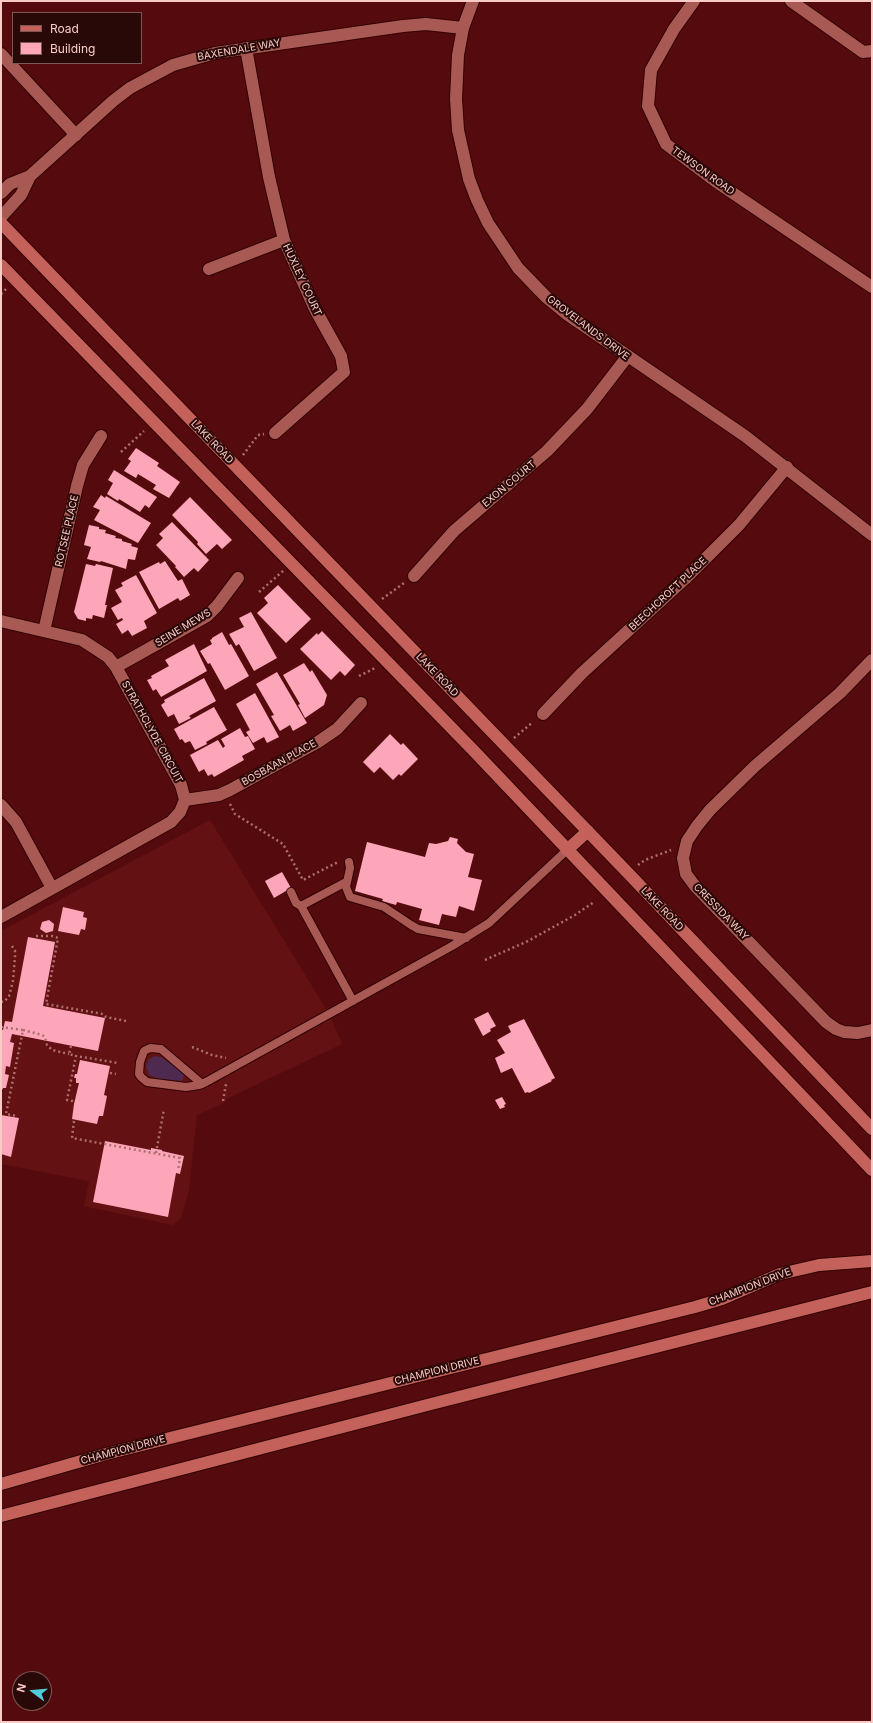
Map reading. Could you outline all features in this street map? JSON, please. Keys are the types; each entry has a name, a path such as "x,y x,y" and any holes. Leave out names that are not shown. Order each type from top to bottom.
{"main road":[{"name":"LAKE ROAD","path":"1,223 588,831 872,1129"},
{"path":"1,265 473,750 872,1170"},
{"path":"567,850 588,831"},
{"name":"CHAMPION DRIVE","path":"1,1484 106,1454 695,1307 722,1299 764,1280 793,1271 819,1265 872,1261"},
{"path":"1,1516 431,1404 872,1292"}],"street":[{"name":"GROVELANDS DRIVE","path":"472,1 463,28 456,75 458,130 469,179 488,223 518,268 546,297 568,315 627,357 745,436 787,467 872,535"},
{"name":"TEWSON ROAD","path":"694,1 674,29 651,70 648,106 666,144 715,181 872,288"},
{"path":"791,1 863,52 872,51"},
{"name":"BAXENDALE WAY","path":"1,193 10,184 30,176 113,101 130,88 173,65 215,53 403,26 426,24 463,28"},
{"name":"HUXLEY COURT","path":"246,48 269,177 284,240 315,309 341,356 344,372 275,434"},
{"path":"1,54 76,135"},
{"name":"BAXENDALE WAY","path":"1,217 22,195 30,176"},
{"path":"210,268 284,240"},
{"name":"EXON COURT","path":"414,576 454,531 547,451 587,409 627,357"},
{"name":"ROTSEE PLACE","path":"44,631 77,486 84,465 101,436"},
{"name":"BEECHCROFT PLACE","path":"543,714 582,674 689,575 733,531 787,467"},
{"name":"SEINE MEWS","path":"116,667 207,616 217,606 238,578"},
{"name":"STRATHCLYDE CIRCUIT","path":"1,622 82,640 108,657 116,667 181,785 185,800"},
{"name":"CRESSIDA WAY","path":"872,660 840,693 755,766 710,810 694,829 687,841 683,858 686,874 695,886 826,1022 836,1029 844,1032 858,1033 872,1030"},
{"name":"BOSBAAN PLACE","path":"185,800 219,795 250,779 325,737 337,728 361,703"},
{"path":"1,917 171,822 180,812 185,800"},
{"path":"1,805 16,822 52,888"}],"lane":[{"path":"202,1084 161,1049 150,1048 144,1052 139,1068 141,1078 144,1080 178,1087 192,1087 202,1084 466,938 490,923 567,850"},
{"path":"349,862 350,868 346,882 346,890 350,897 384,907 411,926 418,929 466,938"},
{"path":"301,906 346,882"},
{"path":"291,892 296,903 301,906 353,1001"}],"path":[{"path":"1,294 9,287"},
{"path":"121,452 146,429"},
{"path":"241,457 258,435 275,434"},
{"path":"259,592 282,571"},
{"path":"380,600 414,576"},
{"path":"359,676 376,668"},
{"path":"513,739 543,714"},
{"path":"227,799 235,814 278,839 283,844 303,880 337,862 340,865"},
{"path":"636,866 645,860 674,849"},
{"path":"485,960 528,941 575,915 594,902"},
{"path":"36,936 52,936 58,938 46,1004 103,1014 106,1017 126,1021"},
{"path":"1,1002 5,1002 9,996 13,980 15,951 12,946"},
{"path":"1,1026 42,1035 45,1038 47,1045 52,1050 76,1056 118,1063"},
{"path":"17,1116 6,1114 24,1030"},
{"path":"69,1054 72,1046"},
{"path":"192,1046 209,1054 232,1060"},
{"path":"73,1101 67,1100 76,1056"},
{"path":"110,1073 116,1074"},
{"path":"223,1101 227,1077"},
{"path":"156,1153 164,1109"},
{"path":"74,1121 72,1138 180,1158 178,1171"}],"shaded area":[{"path":"210,820 328,1012 342,1044 226,1099 224,1103 197,1115 189,1190 181,1218 173,1225 84,1206 89,1181 1,1164 1,931"},
{"path":"155,1056 161,1057 180,1070 184,1075 182,1081 159,1079 149,1075 146,1066 149,1059"}],"building":[{"path":"136,448 159,463 157,466 180,482 169,498 153,489 156,485 138,474 136,478 124,471 131,461 128,459"},
{"path":"114,470 157,497 149,508 145,505 140,512 119,499 118,501 107,494 113,483 108,480"},
{"path":"101,495 105,498 106,496 151,523 138,543 94,520 100,510 93,507"},
{"path":"190,497 232,540 222,549 217,544 206,554 197,544 198,542 172,515"},
{"path":"172,522 209,560 198,572 194,568 184,577 175,567 176,566 156,545 163,538 159,534"},
{"path":"89,525 106,530 105,533 116,536 115,538 122,539 122,541 132,544 131,546 138,548 135,560 128,559 126,569 101,561 87,559 91,547 84,545"},
{"path":"165,561 178,581 182,579 190,595 180,601 178,598 159,609 139,572 159,562 160,564"},
{"path":"86,564 95,566 96,564 113,568 105,605 107,605 104,618 93,615 92,619 86,618 86,621 78,619 74,612"},
{"path":"136,575 157,613 144,621 147,628 132,636 128,630 122,634 116,624 123,620 122,618 118,620 111,608 122,602 115,590 123,586 121,583"},
{"path":"278,585 311,619 286,643 257,613 268,603 264,598"},
{"path":"251,612 277,658 254,671 239,644 236,646 229,634 244,627 239,618"},
{"path":"322,631 355,665 345,676 340,671 331,680 300,649 317,633 318,635"},
{"path":"222,632 229,645 231,644 249,676 225,690 210,663 208,664 200,651 212,644 210,640"},
{"path":"194,644 207,671 161,697 156,689 153,691 147,680 152,678 151,676 169,666 165,660"},
{"path":"304,663 310,672 312,670 327,695 324,705 305,718 298,705 300,704 283,675"},
{"path":"277,672 307,723 293,731 290,725 280,731 271,716 274,715 256,684"},
{"path":"204,678 216,701 189,716 191,718 179,724 174,714 168,717 161,705 165,702 164,700"},
{"path":"255,693 279,737 267,743 264,737 253,743 246,732 250,730 236,704"},
{"path":"214,707 227,730 206,742 207,744 195,750 190,741 185,743 182,739 180,740 174,729"},
{"path":"240,728 245,737 248,736 255,749 242,756 244,760 214,777 212,774 208,776 204,769 199,772 190,755 218,740 223,748 225,746 221,739"},
{"path":"390,734 401,745 403,743 418,759 401,776 399,774 393,780 380,767 374,773 363,762"},
{"path":"450,837 458,839 457,843 466,852 474,854 468,877 482,880 474,911 459,906 456,917 442,914 439,925 419,920 422,909 397,902 396,905 382,901 383,899 355,891 367,842 425,857 429,843 436,844 448,841"},
{"path":"282,872 291,888 274,898 265,881"},
{"path":"63,907 84,912 83,917 87,918 85,930 81,929 79,935 58,931"},
{"path":"49,920 54,924 53,931 46,933 40,929 42,922"},
{"path":"28,937 55,942 43,1006 105,1018 98,1051 12,1034 10,1042 14,1043 10,1067 6,1066 5,1074 9,1075 6,1088 3,1088 1,1092 1,1029 3,1030 5,1021 12,1022"},
{"path":"488,1012 496,1026 490,1029 491,1031 483,1036 474,1019"},
{"path":"524,1019 555,1078 529,1093 525,1093 512,1068 501,1073 495,1058 505,1053 497,1040 511,1032 508,1026"},
{"path":"80,1060 110,1066 104,1095 107,1096 103,1116 99,1116 97,1124 72,1119 79,1083 76,1083 76,1078 74,1078 75,1074 77,1074"},
{"path":"502,1097 506,1104 504,1105 505,1107 500,1109 495,1100"},
{"path":"1,1115 19,1118 11,1157 1,1154"},
{"path":"105,1141 151,1150 151,1148 162,1150 184,1156 180,1174 176,1173 168,1217 93,1202"}]}
